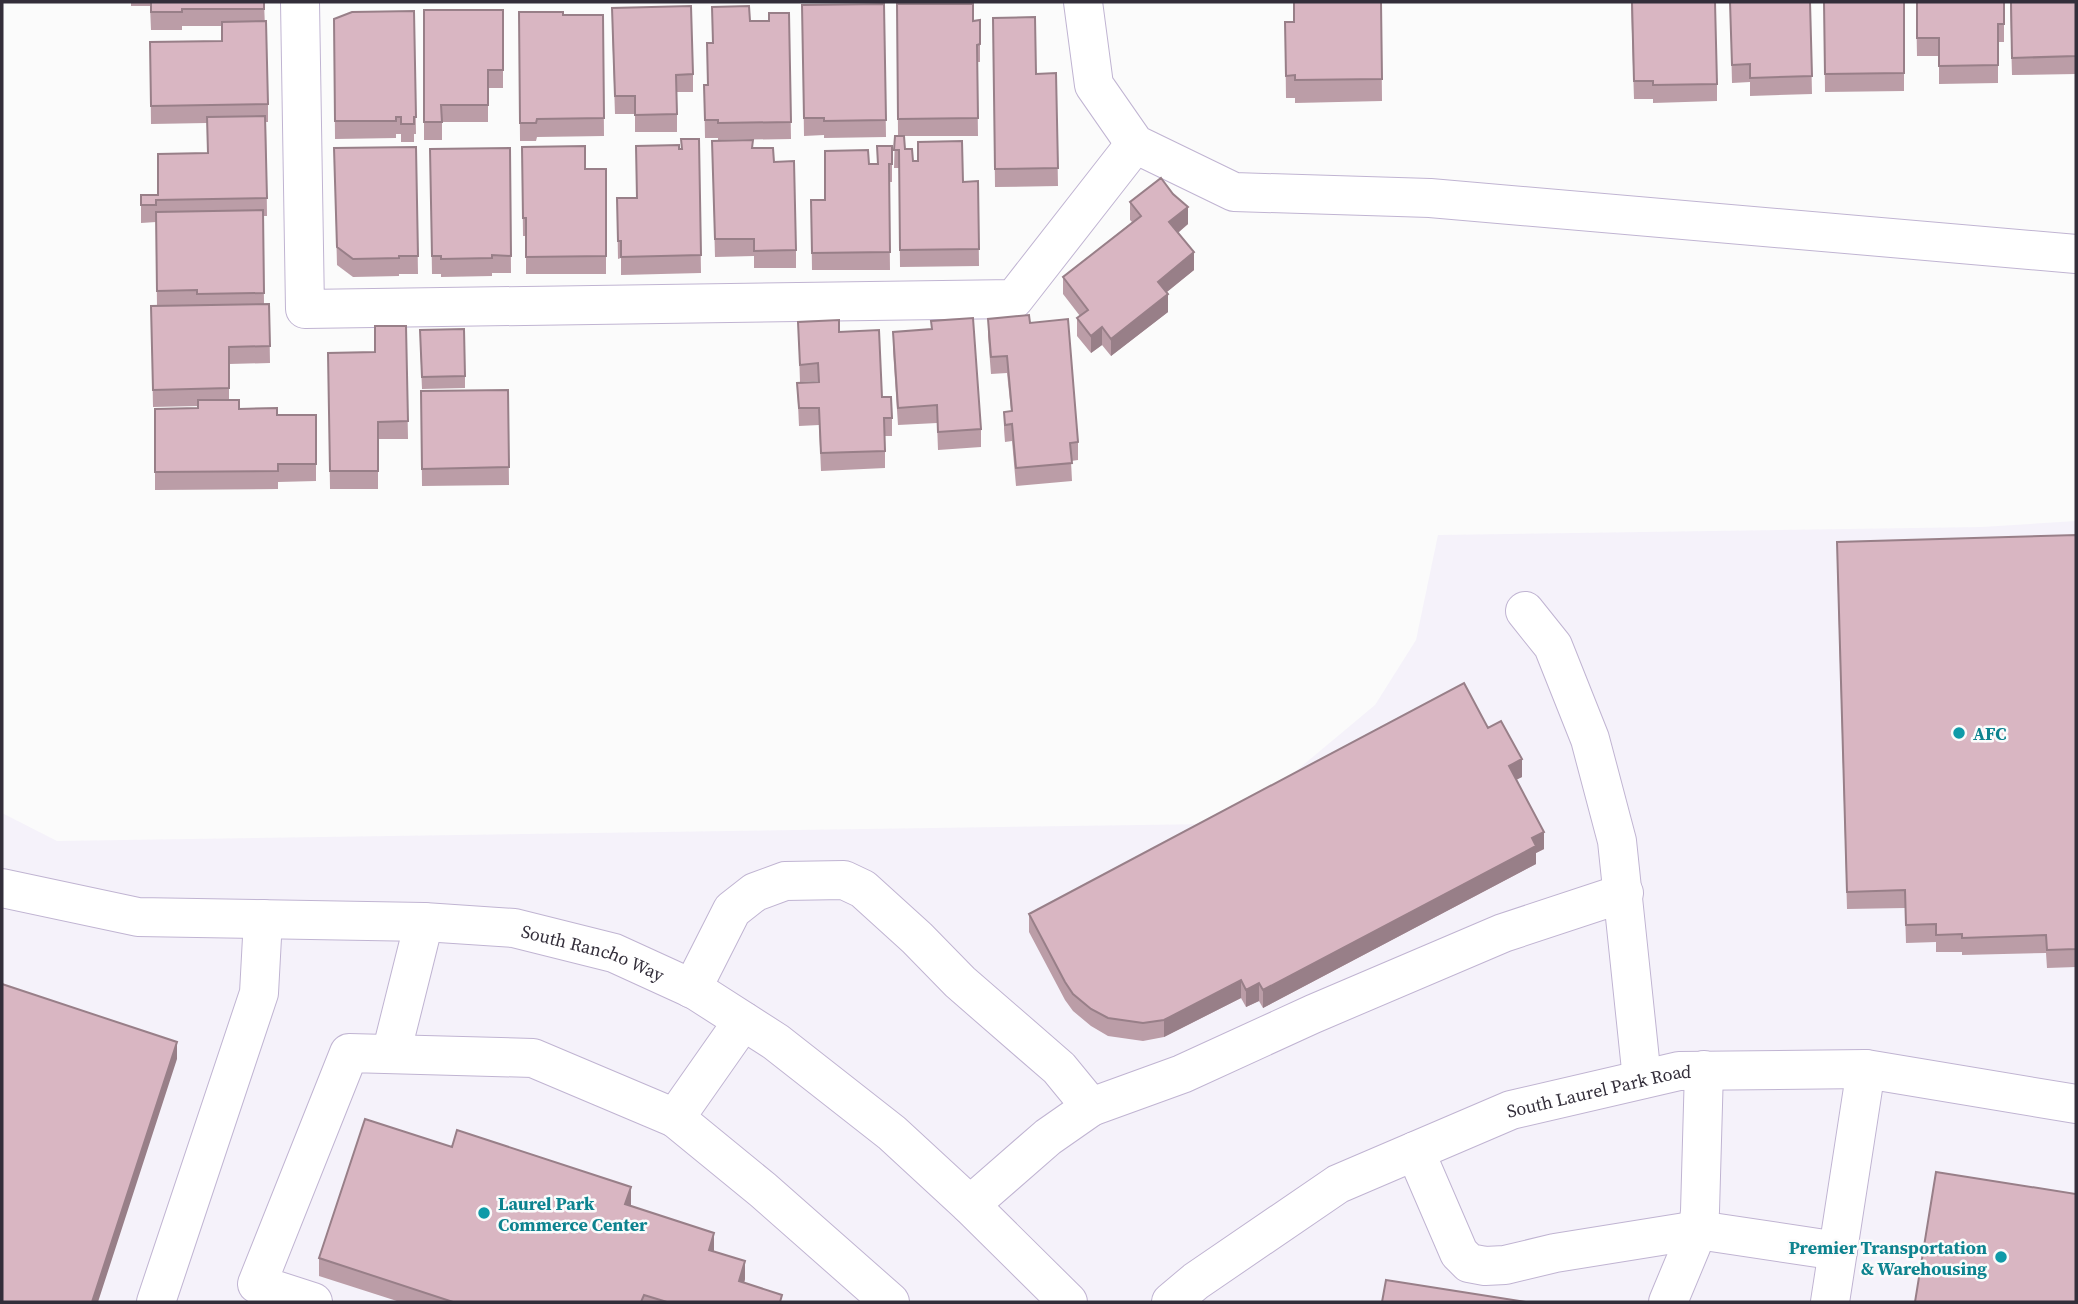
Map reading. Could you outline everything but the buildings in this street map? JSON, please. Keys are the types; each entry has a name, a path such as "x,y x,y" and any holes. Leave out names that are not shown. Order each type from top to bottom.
{"street":[{"path":"300,2 305,309 1014,299 1135,144"},
{"path":"1084,2 1094,85 1135,144 1234,192 1430,198 2076,254"},
{"path":"1525,611 1553,646 1590,739 1617,841 1642,1079"},
{"path":"692,989 732,910 755,892 785,881 844,880 863,889 960,982 1059,1068 1091,1107"},
{"name":"South Rancho Way","path":"2,888 138,917 424,922 514,928 614,953 692,989 776,1042 892,1133 971,1205 1068,1302"},
{"path":"971,1205 1048,1137 1091,1107 1182,1074 1312,1014 1503,933 1624,893"},
{"path":"156,1302 259,993 263,919"},
{"path":"391,1054 424,922"},
{"path":"675,1118 743,1021"},
{"path":"313,1302 257,1284 349,1053 533,1058 675,1118 763,1190 890,1302"},
{"path":"1830,1302 1866,1069"},
{"name":"South Laurel Park Road","path":"1171,1302 1196,1281 1338,1184 1511,1110 1642,1079 1679,1071 1866,1069 2076,1104"},
{"path":"1668,1302 1698,1230 1704,1070"},
{"path":"1415,1151 1459,1253 1469,1263 1485,1266 1505,1265 1555,1253 1698,1230 1838,1251"}],"shaded area":[{"path":"2076,521 2076,1302 2,1302 2,813 57,841 1211,824 1272,791 1375,705 1416,640 1438,535 1982,527"}],"place":[{"name":"AFC","path":"1959,733"},
{"name":"Laurel Park Commerce Center","path":"484,1213"},
{"name":"Premier Transportation & Warehousing","path":"2001,1257"}]}
